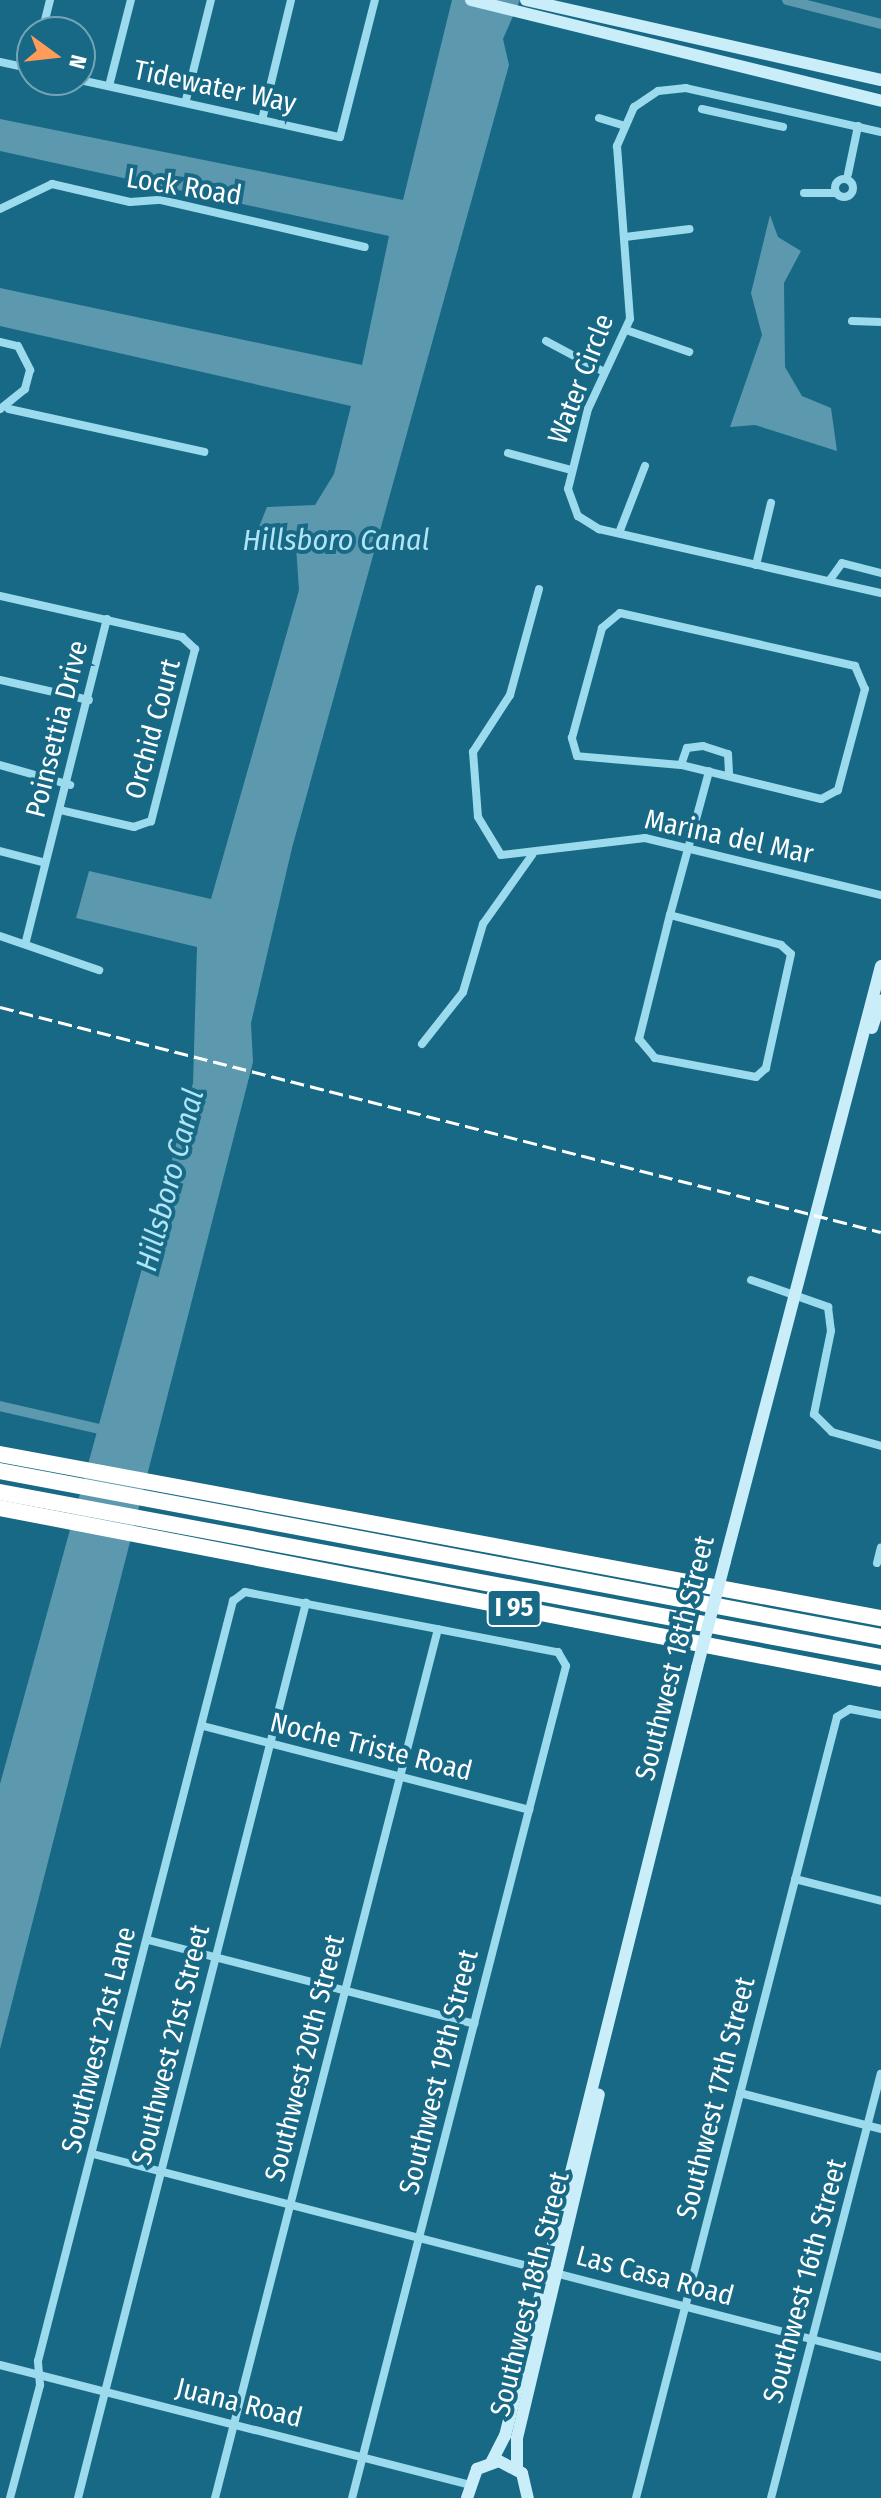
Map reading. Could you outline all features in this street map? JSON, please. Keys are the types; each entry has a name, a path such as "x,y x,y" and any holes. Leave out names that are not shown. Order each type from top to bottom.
{"highway":[{"name":"I 95","path":"0,1454 72,1468 157,1493 881,1618"},
{"path":"0,1471 68,1485 157,1493 881,1637"},
{"path":"0,1492 61,1512"},
{"name":"I 95","path":"0,1508 61,1512 881,1679"},
{"path":"148,1529 881,1657"}],"main road":[{"path":"471,0 881,101"},
{"path":"531,2 881,80"},
{"name":"Southwest 18th Street","path":"517,2468 515,2423 553,2272 591,2148 607,2036 697,1668 881,966"},
{"name":"Southwest 18th Street","path":"794,1292 881,1000"},
{"name":"Southwest 18th Street","path":"492,2461 515,2423"},
{"path":"467,2491 492,2461 517,2468 528,2498"}],"street":[{"path":"109,86 131,0"},
{"path":"186,100 211,0"},
{"path":"262,120 291,0"},
{"name":"Tidewater Way","path":"96,83 186,100 340,137 375,0"},
{"path":"599,118 622,125 639,102 665,89 723,96 881,132"},
{"path":"719,112 723,96"},
{"path":"702,109 783,127"},
{"name":"Water Circle","path":"622,125 617,153 632,296 626,330 604,372 571,470 569,497 578,516 619,533 881,593"},
{"path":"836,193 848,174 858,126"},
{"path":"804,193 852,193 848,174"},
{"name":"Lock Road","path":"0,209 52,184 130,202 161,200 365,247"},
{"path":"625,237 690,229"},
{"path":"852,321 881,322"},
{"path":"626,330 689,352"},
{"path":"546,341 604,372"},
{"path":"0,342 18,346 30,370 4,409 204,452"},
{"path":"508,453 571,470"},
{"path":"619,533 645,466"},
{"path":"756,565 771,503"},
{"path":"829,581 842,563 881,573"},
{"name":"Marina del Mar","path":"539,589 510,695 473,752 484,831 501,855 532,855 615,838 690,846 881,895"},
{"path":"0,596 107,619"},
{"path":"613,615 861,671 865,689 833,795 821,799 681,765 589,762 574,751 602,628 613,615"},
{"name":"Orchid Court","path":"64,811 134,827 151,821 195,649 182,637 107,619"},
{"name":"Poinsettia Drive","path":"26,941 42,862 64,811 107,619"},
{"path":"0,680 89,700"},
{"path":"681,765 687,748 703,746 728,754 729,776"},
{"path":"0,765 70,785"},
{"path":"670,915 781,945 791,954 766,1068 756,1077 655,1058 640,1046 670,915 709,771"},
{"path":"0,851 42,862"},
{"path":"422,1044 463,992 483,924 532,855"},
{"path":"0,936 26,941 99,970"},
{"path":"751,1280 819,1299 832,1318 813,1396 817,1422 881,1446"},
{"path":"877,1563 881,1547"},
{"name":"Southwest 21st Lane","path":"10,2498 40,2385 36,2374 237,1594 306,1603"},
{"path":"306,1603 438,1629"},
{"name":"Southwest 21st Street","path":"78,2498 306,1603"},
{"name":"Southwest 19th Street","path":"352,2498 529,1810 565,1657 438,1629"},
{"name":"Southwest 20th Street","path":"215,2498 438,1629"},
{"name":"Southwest 17th Street","path":"636,2498 840,1710 881,1715"},
{"name":"Noche Triste Road","path":"203,1726 529,1810"},
{"path":"795,1879 881,1901"},
{"path":"148,1940 474,2024"},
{"name":"Southwest 16th Street","path":"771,2498 881,2074"},
{"path":"740,2093 881,2129"},
{"name":"Las Casa Road","path":"93,2154 881,2357"},
{"name":"Juana Road","path":"0,2365 363,2458 467,2491"}],"water":[{"name":"Hillsboro Canal","path":"452,0 520,0 503,39 509,65 292,848 251,1023 253,1062 0,2049 0,1784 193,1083 197,947 76,918 89,871 211,899 299,590 296,546 257,532 267,507 315,505 334,474 351,406 0,326 0,288 362,365 389,236 0,151 0,119 403,200"},
{"path":"770,215 778,237 801,251 784,283 785,367 802,396 831,408 837,451 755,425 730,427 762,335 751,293"}],"waterway":[{"path":"787,0 881,24"},
{"path":"0,1406 113,1432"}],"railway":[{"path":"0,1007 881,1232"}]}
